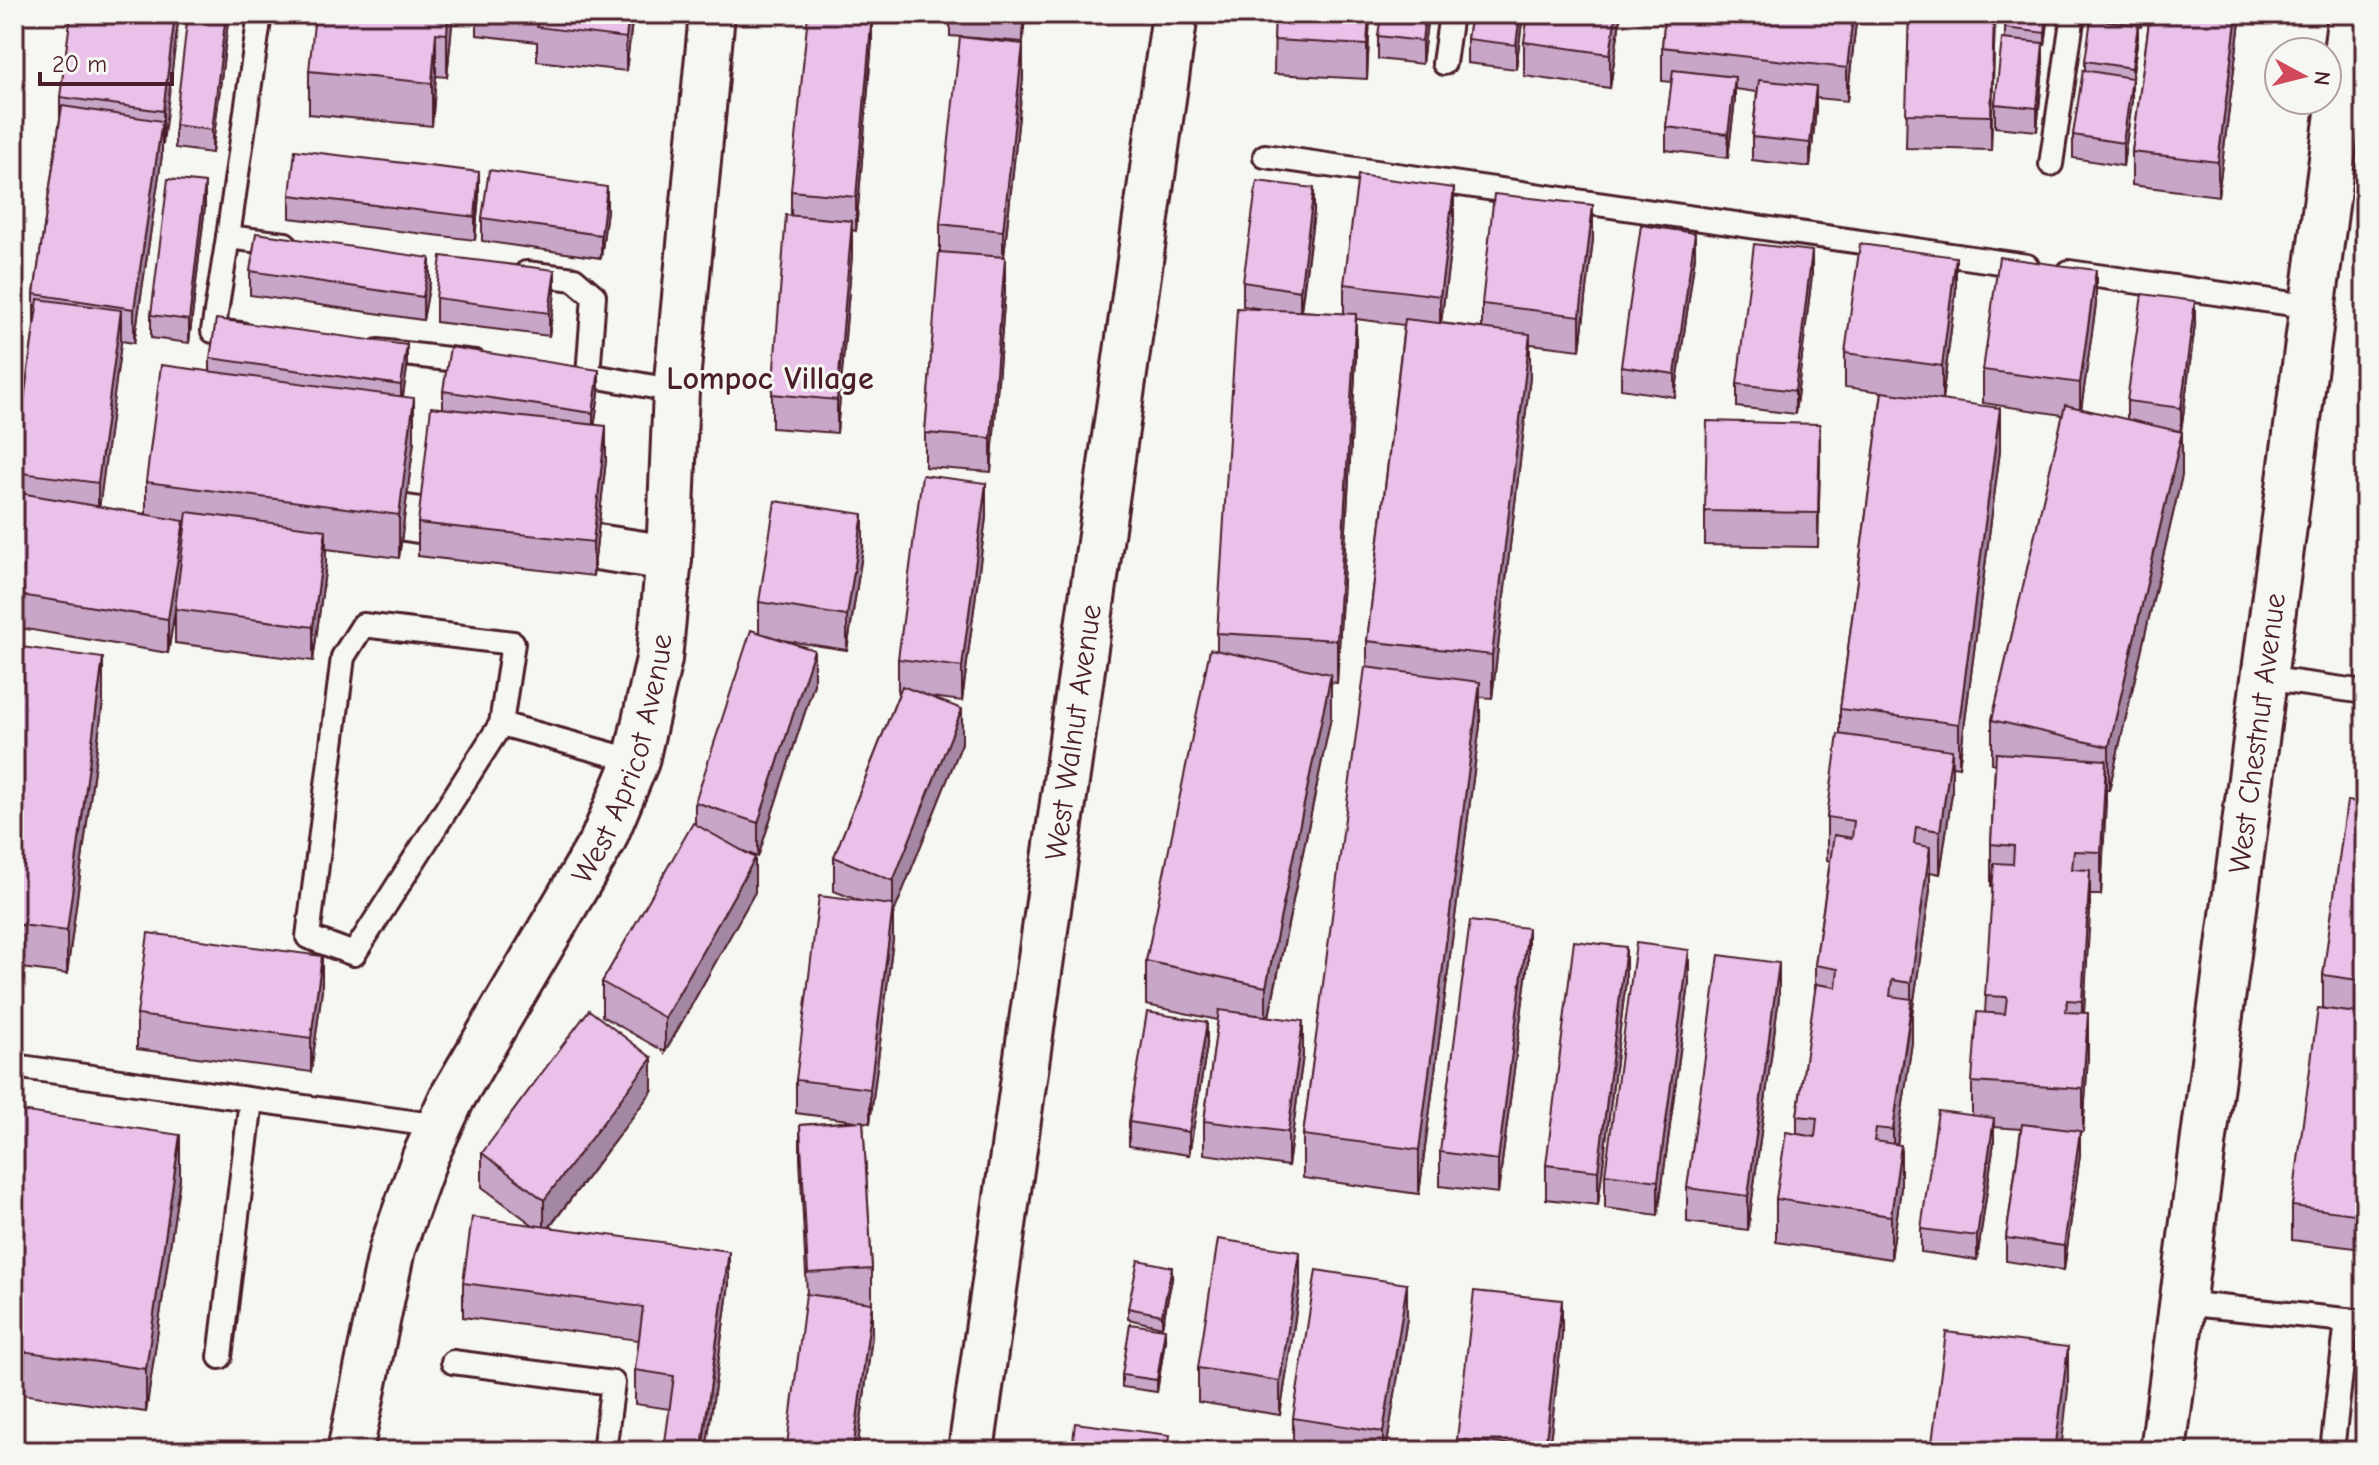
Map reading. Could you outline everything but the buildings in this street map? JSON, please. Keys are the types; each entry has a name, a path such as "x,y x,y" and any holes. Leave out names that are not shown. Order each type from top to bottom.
{"street":[{"name":"West Apricot Avenue","path":"350,1451 392,1249 425,1157 452,1098 603,840 636,761 659,659 669,558 676,391 712,14"},
{"name":"West Walnut Avenue","path":"971,1451 1175,14"},
{"name":"West Chestnut Avenue","path":"2163,1451 2351,14"},
{"path":"312,504 669,558"}],"lane":[{"path":"260,14 213,331 260,337"},
{"path":"1444,63 1451,14"},
{"path":"2051,164 2073,14"},
{"path":"1265,156 2313,307"},
{"path":"228,237 306,247"},
{"path":"511,272 574,279 594,296 581,374 676,391"},
{"path":"354,348 495,364"},
{"path":"363,625 513,643 501,724 354,954 308,937 343,657 363,625"},
{"path":"2264,678 2365,692"},
{"path":"501,724 636,761"},
{"path":"14,1066 439,1126"},
{"path":"220,1357 251,1100"},
{"path":"2182,1303 2356,1321 2332,1451"},
{"path":"453,1362 613,1383 604,1451"}],"district":[{"name":"Lompoc Village","path":"770,378"}]}
